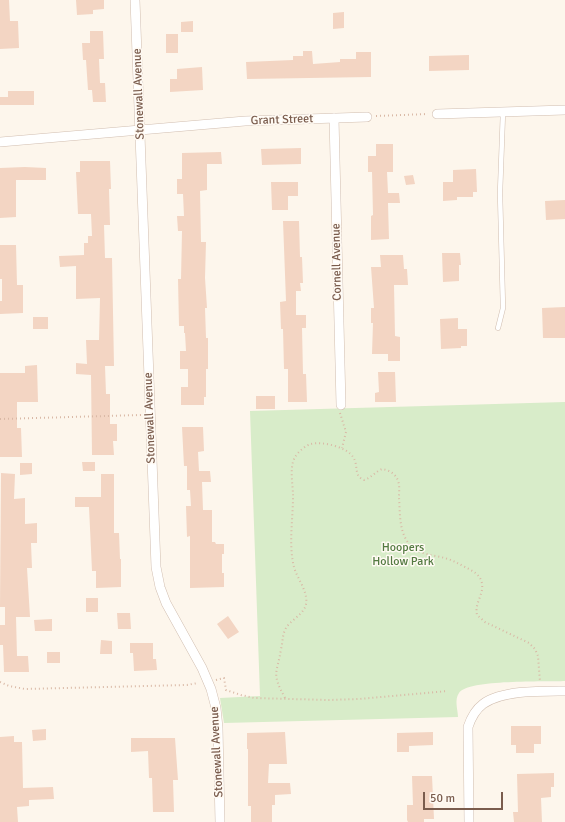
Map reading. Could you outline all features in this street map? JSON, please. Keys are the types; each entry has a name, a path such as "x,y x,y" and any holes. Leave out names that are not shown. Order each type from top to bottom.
{"street":[{"name":"Stonewall Avenue","path":"135,0 155,554 160,587 170,612 202,668 216,708 218,728 220,822"},
{"path":"437,114 565,110"},
{"name":"Grant Street","path":"0,142 246,121 367,116"},
{"name":"Cornell Avenue","path":"334,118 341,405"},
{"path":"469,822 468,727 471,718 483,704 504,696 540,691 565,691"}],"lane":[{"path":"498,328 503,308 500,193 503,112"}],"path":[{"path":"367,116 437,114"},
{"path":"341,405 340,416 346,432 342,448"},
{"path":"0,419 150,414"},
{"path":"285,698 275,675 283,634 286,628 302,613 307,604 305,592 295,571 292,552 293,463 295,457 310,444 325,443 342,448 352,455 360,479 368,479 382,469 393,474 398,480 399,485 400,512 403,533 412,547 424,554 449,559 471,569 477,574 481,580 482,593 476,605 477,615 485,622 529,643 535,649 538,656 540,691"},
{"path":"0,682 9,686 25,689 187,685 224,678 226,690 241,696 254,698 300,699 358,699 448,691"}],"green space":[{"name":"Hoopers Hollow Park","path":"565,402 565,681 491,683 465,689 459,693 457,699 458,717 224,723 220,698 260,696 250,411"}],"building":[{"path":"0,0 9,0 10,21 18,21 19,48 0,49"},
{"path":"76,0 104,0 104,9 93,10 93,14 77,15"},
{"path":"344,12 344,28 333,29 333,13"},
{"path":"193,21 193,32 181,32 181,22"},
{"path":"90,31 103,31 104,59 99,59 100,83 105,83 106,102 93,102 92,90 88,90 86,60 83,60 82,43 90,43"},
{"path":"166,34 178,34 178,53 166,53"},
{"path":"303,51 312,51 313,64 340,62 340,59 356,59 356,52 371,52 371,77 247,79 246,62 293,60 293,56 303,56"},
{"path":"469,55 469,70 429,71 429,56"},
{"path":"202,67 203,90 170,92 170,79 177,79 177,69"},
{"path":"8,91 34,91 34,105 0,105 0,97 8,97"},
{"path":"376,144 393,144 393,172 387,172 388,193 399,193 400,203 388,203 389,239 371,240 371,216 373,215 372,172 368,172 368,156 376,156"},
{"path":"301,148 301,164 262,165 261,149"},
{"path":"221,152 222,164 207,164 207,190 200,191 201,242 206,242 205,278 207,308 205,308 206,338 208,338 208,369 206,369 206,397 204,397 204,405 181,405 181,387 188,387 188,369 180,369 180,351 186,351 184,326 179,326 178,279 181,279 182,231 178,231 177,216 184,216 183,194 177,194 177,179 182,179 182,153"},
{"path":"80,161 110,161 110,225 104,225 105,258 112,258 114,366 105,366 106,394 110,394 110,424 117,424 117,441 113,441 114,455 92,455 91,375 76,374 76,363 87,364 86,340 99,340 100,298 76,299 76,266 60,267 59,256 84,255 84,243 88,243 88,236 92,236 91,214 78,214 76,172 80,172"},
{"path":"0,168 46,168 46,180 16,180 16,217 0,218"},
{"path":"476,169 477,192 473,192 473,197 457,197 457,200 443,201 443,182 453,182 453,170"},
{"path":"413,175 415,184 406,185 404,176"},
{"path":"271,182 298,182 298,196 288,196 288,210 272,210"},
{"path":"565,200 565,219 546,220 545,201"},
{"path":"283,221 299,221 300,257 302,257 303,283 300,283 301,291 296,291 296,315 306,315 306,328 302,328 303,374 306,374 307,402 288,402 288,369 284,369 283,329 281,329 280,302 286,301"},
{"path":"0,245 16,245 17,285 23,285 23,313 0,314 0,301 2,301 2,279 0,279"},
{"path":"442,253 460,253 461,265 459,265 459,281 443,282"},
{"path":"380,255 403,255 404,269 407,269 408,285 394,285 395,336 400,337 400,361 388,361 388,354 372,354 373,323 371,323 371,308 374,308 371,267 381,267"},
{"path":"565,307 565,338 543,338 542,308"},
{"path":"33,317 48,317 48,329 33,329"},
{"path":"458,318 458,329 467,329 467,346 461,346 461,348 441,349 440,319"},
{"path":"37,365 38,402 17,402 17,428 21,428 22,457 0,457 0,373 25,373 25,366"},
{"path":"378,372 395,372 396,402 375,402 375,393 379,392"},
{"path":"256,396 275,396 275,409 256,409"},
{"path":"182,427 203,427 204,451 198,452 199,471 210,471 211,482 202,482 203,510 212,510 212,542 215,542 216,544 224,544 224,554 222,554 222,573 224,573 224,587 190,588 190,536 187,537 186,506 191,506 190,490 187,490 187,466 184,466"},
{"path":"82,462 95,462 95,471 83,471"},
{"path":"20,463 32,463 32,474 20,475"},
{"path":"1,473 15,474 14,499 25,498 25,524 37,523 37,543 31,543 32,568 27,568 30,617 16,617 17,656 28,656 29,672 4,672 3,645 0,645 0,625 5,625 5,607 0,607"},
{"path":"101,474 114,474 114,533 119,533 121,587 96,588 96,571 92,571 89,507 75,507 75,497 101,497"},
{"path":"86,598 98,598 98,612 86,612"},
{"path":"117,613 130,613 131,629 118,629"},
{"path":"228,616 239,632 228,639 217,624"},
{"path":"52,619 52,631 35,631 34,620"},
{"path":"101,640 112,641 112,654 100,654"},
{"path":"130,643 153,643 153,659 156,659 157,670 134,671 133,653 130,653"},
{"path":"47,652 60,652 60,663 47,663"},
{"path":"511,726 541,726 541,744 534,744 534,753 516,753 516,745 511,745"},
{"path":"46,729 46,740 33,741 32,730"},
{"path":"285,732 287,764 269,764 268,783 290,783 291,794 275,795 275,805 272,805 272,822 251,822 251,806 248,806 247,733"},
{"path":"433,732 433,745 409,746 409,752 397,752 397,733"},
{"path":"14,736 14,742 22,742 23,788 53,787 54,799 29,800 29,806 17,807 18,822 0,822 0,737"},
{"path":"131,738 175,738 178,780 173,780 174,812 153,812 152,778 149,778 148,751 131,752"},
{"path":"554,773 554,787 551,787 551,797 541,798 542,822 514,822 513,812 518,812 517,774"},
{"path":"412,776 432,776 434,819 424,819 424,822 408,822 407,805 413,805"}]}
